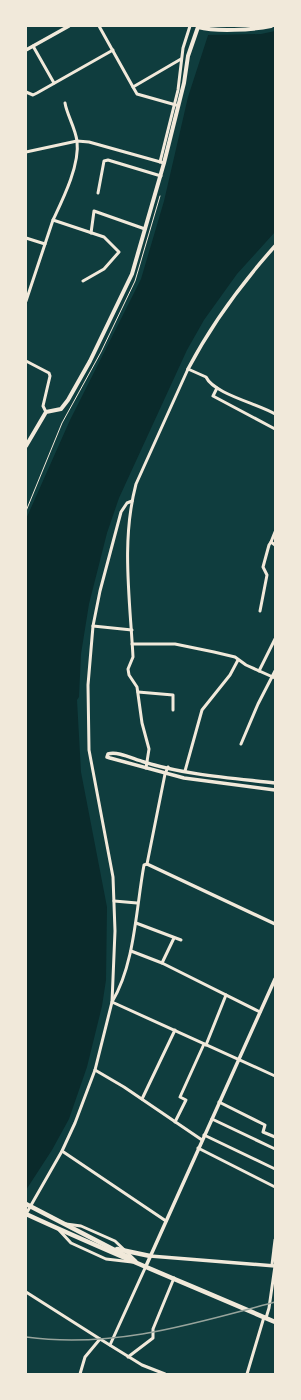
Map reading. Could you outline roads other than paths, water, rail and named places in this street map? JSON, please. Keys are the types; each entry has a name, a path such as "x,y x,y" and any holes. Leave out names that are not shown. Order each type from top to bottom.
{"main road":[{"path":"26,446 46,412 59,410 63,407 85,371 130,279 160,176 188,56 198,26 202,28 252,28 271,26"},
{"path":"28,1206 110,1250 126,1251 150,1256"},
{"path":"26,1214 275,1322"}],"street":[{"path":"26,50 69,26"},
{"path":"99,26 136,94 177,105 181,59 190,26"},
{"path":"33,46 54,83"},
{"path":"26,92 33,95 113,50"},
{"path":"133,87 181,59"},
{"path":"26,301 53,220 72,174 77,141 73,122 65,103"},
{"path":"26,152 77,141 108,146 162,163"},
{"path":"98,193 104,161 108,160 160,176"},
{"path":"91,233 94,211 145,229"},
{"path":"53,220 104,237 119,252 104,269 83,281"},
{"path":"26,238 45,244"},
{"path":"146,768 149,749 142,723 137,687 129,675 128,669 133,657 127,553 132,501 136,484 188,369 199,349 233,298 275,246"},
{"path":"26,361 49,373 50,376 43,406 46,412"},
{"path":"188,369 206,377 209,384 275,414"},
{"path":"217,388 213,396 275,428"},
{"path":"132,501 127,502 121,512 100,591 93,626 88,685 89,750 112,877 114,902 115,962 112,1002 95,1070 75,1123 62,1151 28,1206 26,1214 54,1226 71,1243 106,1259 136,1262"},
{"path":"260,611 267,575 263,567 269,545 275,532"},
{"path":"271,542 275,545"},
{"path":"93,626 132,630"},
{"path":"259,671 275,639"},
{"path":"132,644 175,644 235,657 259,671 274,677"},
{"path":"185,771 202,710 230,675 238,660"},
{"path":"241,744 258,704 274,677 275,671"},
{"path":"138,692 173,694 173,710"},
{"path":"275,782 185,771 147,763 117,754 108,754 107,757 165,774 200,781 275,790"},
{"path":"112,1002 118,994 131,951 138,909 137,903 144,865 147,864 165,774 168,767"},
{"path":"147,864 275,924"},
{"path":"114,902 137,903"},
{"path":"136,923 181,940"},
{"path":"162,963 174,938"},
{"path":"131,951 162,963 260,1012"},
{"path":"110,1345 238,1059 274,986 275,979"},
{"path":"175,1122 186,1100 180,1097 226,995"},
{"path":"112,1002 275,1076"},
{"path":"142,1099 175,1030"},
{"path":"95,1070 142,1099 202,1140"},
{"path":"219,1102 265,1125 263,1132 275,1136"},
{"path":"212,1119 275,1149"},
{"path":"204,1135 275,1169"},
{"path":"198,1148 275,1187"},
{"path":"62,1151 166,1221"},
{"path":"28,1206 56,1222 81,1226 116,1241 136,1262"},
{"path":"248,1374 269,1308 274,1266 275,1240"},
{"path":"150,1256 274,1266"},
{"path":"128,1357 153,1338 152,1329 174,1278"},
{"path":"26,1292 128,1357 165,1374"},
{"path":"80,1374 85,1357 100,1339"}],"water":[{"path":"211,26 275,26 275,232 237,274 204,320 187,350 119,498 107,533 89,604 81,654 79,697 77,700 81,772 107,907 106,980 102,1006 87,1067 69,1119 52,1150 26,1190 26,519 70,420 141,279 164,201 188,97"}],"railway":[{"path":"26,1337 58,1340 90,1340 121,1337 183,1326 275,1302"}]}
